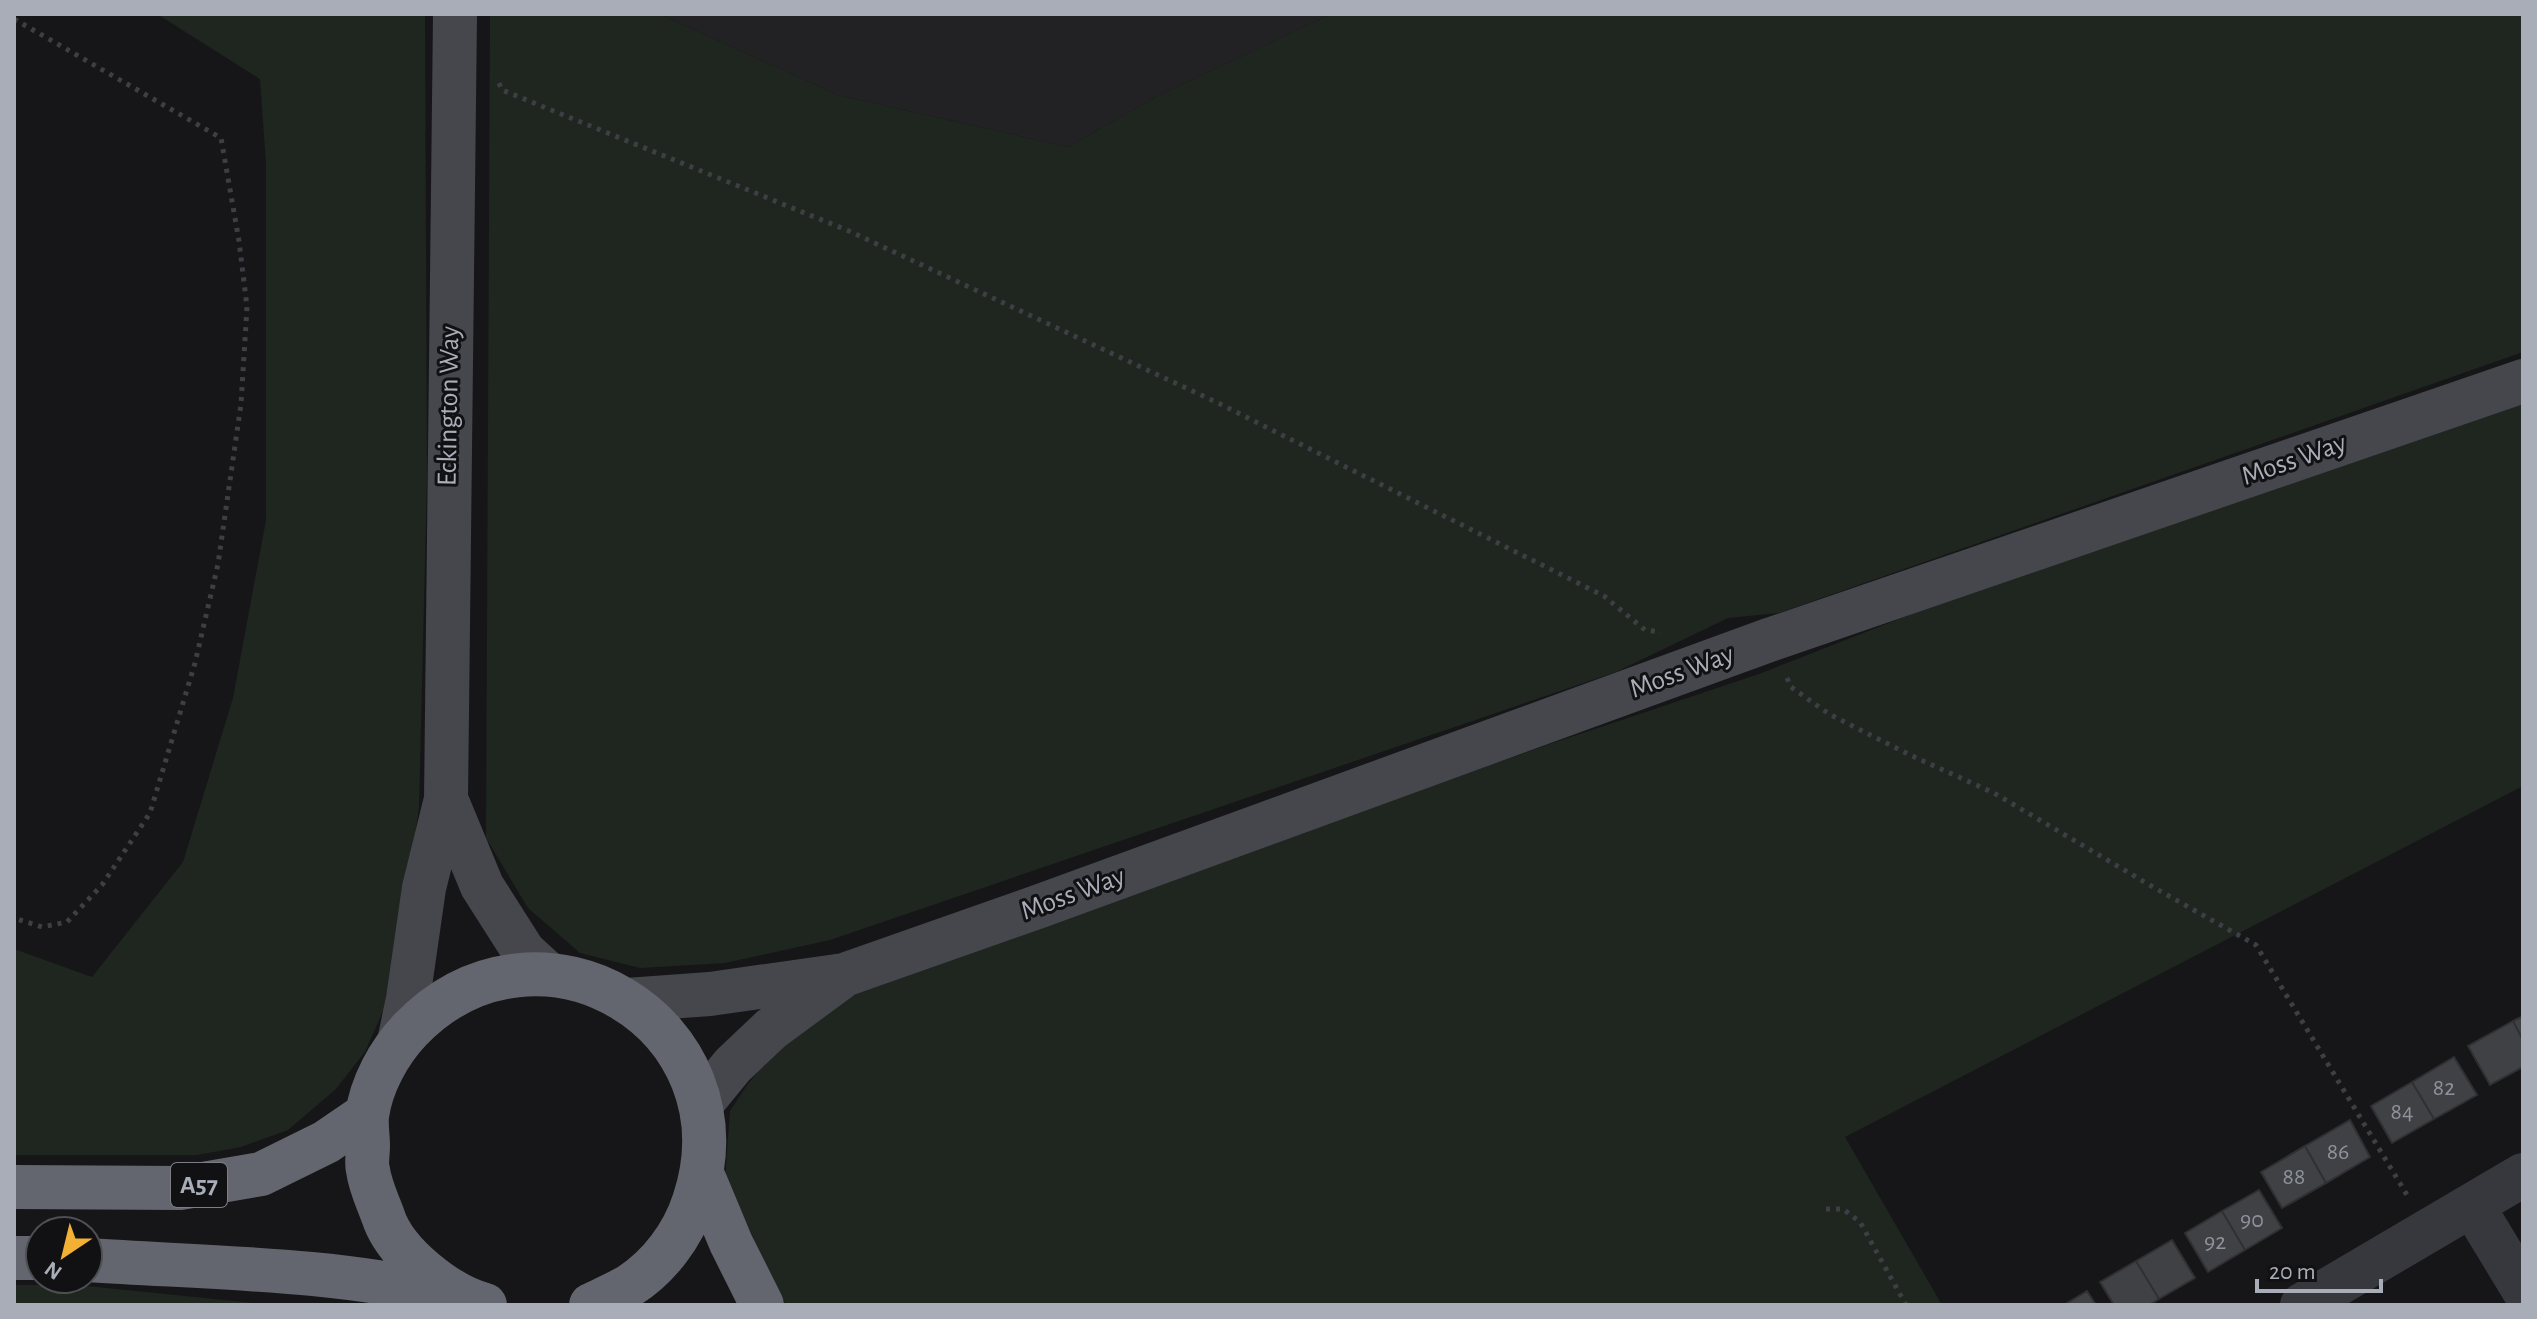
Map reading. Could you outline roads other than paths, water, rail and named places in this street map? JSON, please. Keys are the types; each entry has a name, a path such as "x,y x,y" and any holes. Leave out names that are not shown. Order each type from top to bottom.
{"highway":[{"path":"477,1303 421,1270 386,1225 368,1171 367,1114 379,1076 399,1042 429,1011 465,988 506,976 548,974 589,983 627,1000 660,1028 685,1064 701,1104 706,1140 703,1176 689,1218 664,1256 630,1285 591,1305"},
{"name":"A57","path":"14,1187 180,1188 261,1174 326,1142 367,1114"},
{"path":"703,1176 731,1243 762,1305"},
{"path":"104,1261 398,1284 477,1303"}],"street":[{"name":"Eckington Way","path":"399,1042 424,888 446,799 455,26"},
{"name":"Moss Way","path":"627,1000 710,994 844,975 1769,640 2523,381"},
{"name":"Eckington Way","path":"446,799 482,886 524,952 548,974"},
{"name":"Moss Way","path":"701,1104 733,1065 771,1029 844,975"},
{"path":"2302,1305 2523,1175"},
{"path":"2472,1205 2523,1289"}]}
